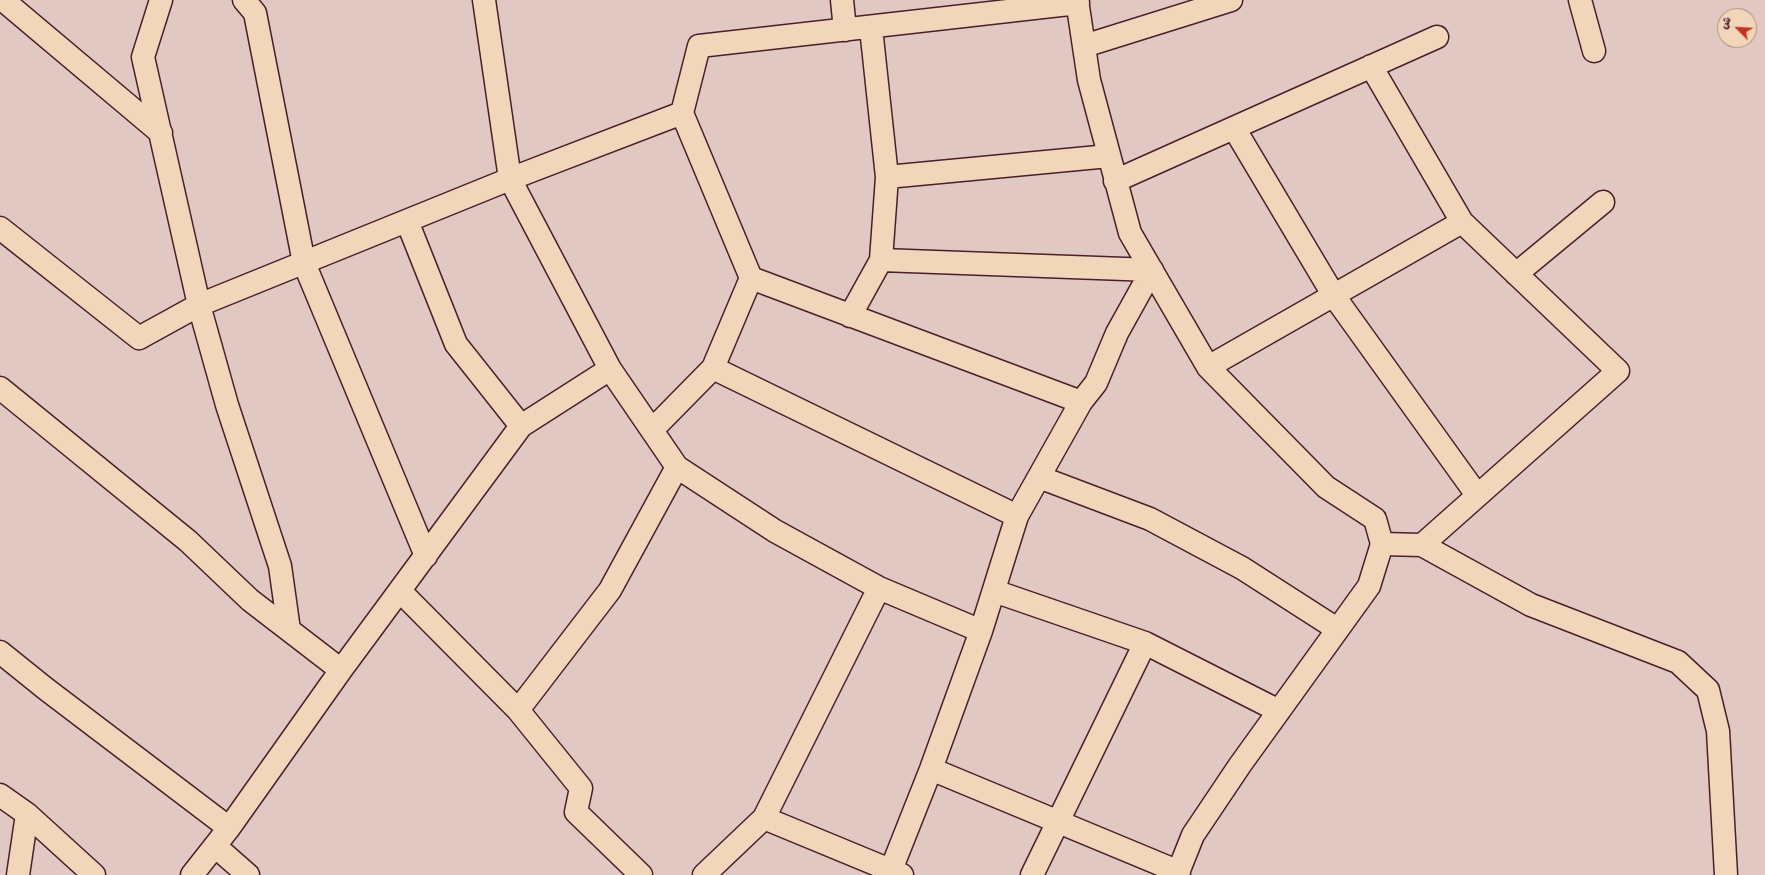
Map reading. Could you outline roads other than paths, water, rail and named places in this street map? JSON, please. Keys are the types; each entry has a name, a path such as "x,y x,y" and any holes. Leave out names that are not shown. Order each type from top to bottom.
{"street":[{"path":"3,0 161,133"},
{"path":"161,0 143,57 199,305 227,405 280,566 289,630"},
{"path":"244,0 255,13 304,263 426,556"},
{"path":"484,0 510,179 610,369 677,467 775,532 879,588 982,631"},
{"path":"842,0 845,30"},
{"path":"1084,46 1231,0"},
{"path":"1580,0 1594,51"},
{"path":"652,430 713,368 751,278 682,113 699,46 871,28 1078,2 1089,80 1130,233 1208,367 1326,487 1375,519 1382,544 1369,586 1240,766 1193,835 1178,873 931,769"},
{"path":"850,316 881,260 887,177 871,28"},
{"path":"1115,181 1437,37"},
{"path":"1372,66 1462,222 1618,370 1422,545"},
{"path":"0,228 139,338 199,305 510,179 682,113"},
{"path":"1234,128 1334,296 1477,495"},
{"path":"887,177 1110,156"},
{"path":"1516,274 1603,202"},
{"path":"407,221 456,344 521,426"},
{"path":"1208,367 1462,222"},
{"path":"881,260 1152,270"},
{"path":"764,818 894,873 982,631 1017,516 1081,402 1096,383 1117,333 1152,270"},
{"path":"751,278 1081,402"},
{"path":"713,368 1017,516"},
{"path":"192,875 229,828 341,670 521,426 610,369"},
{"path":"0,388 188,542 250,600 341,670"},
{"path":"518,710 610,590 677,467"},
{"path":"1039,477 1150,519 1242,568 1337,629"},
{"path":"1382,544 1422,545 1531,604 1678,662 1708,690 1718,731 1726,875"},
{"path":"704,875 764,818 879,588"},
{"path":"400,591 518,710 581,788 576,812 641,875"},
{"path":"994,591 1145,643 1279,711"},
{"path":"1032,875 1145,643"},
{"path":"0,652 46,689 229,828"},
{"path":"0,795 27,814 94,875"},
{"path":"18,875 27,814"},
{"path":"215,846 248,875"}]}
